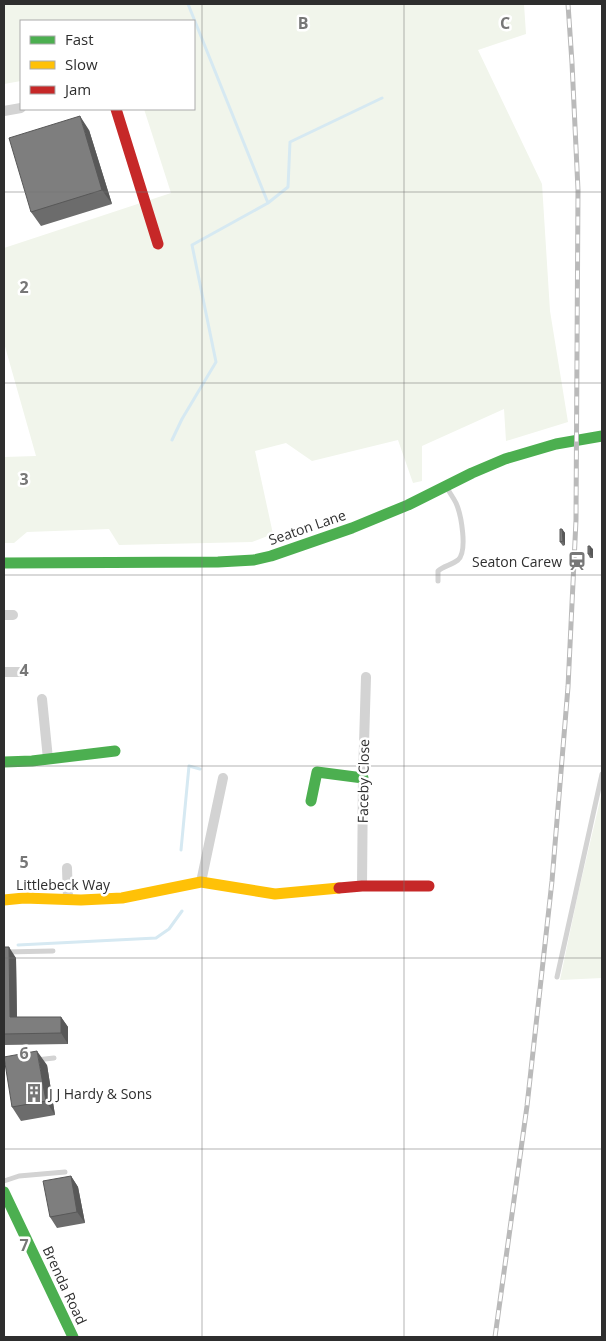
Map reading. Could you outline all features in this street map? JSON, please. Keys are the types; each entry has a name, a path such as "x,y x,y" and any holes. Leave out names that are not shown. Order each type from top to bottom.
{"main road":[{"path":"116,110 158,244"},
{"name":"Seaton Lane","path":"4,563 218,562 254,560 352,528 505,459 556,444 602,436"},
{"path":"4,762 32,761 115,751"},
{"path":"311,801 317,772 363,778"},
{"path":"201,882 275,894 362,886 429,886"},
{"name":"Littlebeck Way","path":"4,900 24,898 106,900 201,882"},
{"name":"Brenda Road","path":"4,1192 73,1337"}],"street":[{"path":"4,110 20,108"},
{"path":"4,672 25,672"},
{"name":"Faceby Close","path":"362,886 366,677"},
{"path":"42,699 48,759"},
{"path":"201,882 223,778"},
{"path":"67,868 68,899"}],"lane":[{"path":"438,581 438,571 459,559 463,551 461,522 457,504 446,486"},
{"path":"557,977 602,774"},
{"path":"4,952 54,951"},
{"path":"27,1061 54,1058"},
{"path":"4,1182 19,1176 65,1172"}],"shaded area":[{"path":"4,4 524,4 526,34 478,50 542,184 550,311 568,422 506,441 504,409 422,446 422,481 413,483 398,440 312,461 286,443 255,451 273,534 252,542 119,545 109,529 27,532 14,543 4,543 4,457 36,456 4,343 4,248 171,193 144,110 195,110 195,20 20,20 20,81 4,84"},
{"path":"602,792 602,978 560,980 578,894"}],"building":[{"path":"80,116 102,190 31,212 9,138"},
{"path":"560,529 562,529 563,541 560,542"},
{"path":"588,546 590,546 590,554 588,554"},
{"path":"4,947 9,947 10,1017 61,1017 61,1033 4,1034"},
{"path":"37,1051 46,1101 12,1107 4,1057"},
{"path":"71,1176 77,1212 50,1217 43,1181"}],"waterway":[{"path":"188,4 194,20"},
{"path":"195,21 268,203 288,187 290,142 382,98"},
{"path":"172,440 182,419 216,362 192,245 268,203"},
{"path":"181,850 189,766 200,769"},
{"path":"18,945 156,938 169,929 182,911"}],"railway":[{"path":"495,1337 527,1106 552,881 568,687 576,520 578,190 568,4"}],"traffic: fast":[{"path":"4,563 218,562 254,560 352,528 408,505 505,459 556,444 602,436"},
{"path":"4,762 32,761 115,751"},
{"path":"311,801 317,772 363,778"},
{"path":"4,1192 73,1337"}],"traffic: slow":[{"path":"4,900 24,898 81,900 122,898 201,882 275,894 339,888"}],"traffic: jam":[{"path":"116,110 158,244"},
{"path":"339,888 429,886"}],"place":[{"name":"Seaton Carew","path":"577,561"},
{"name":"J J Hardy & Sons","path":"34,1093"}]}
